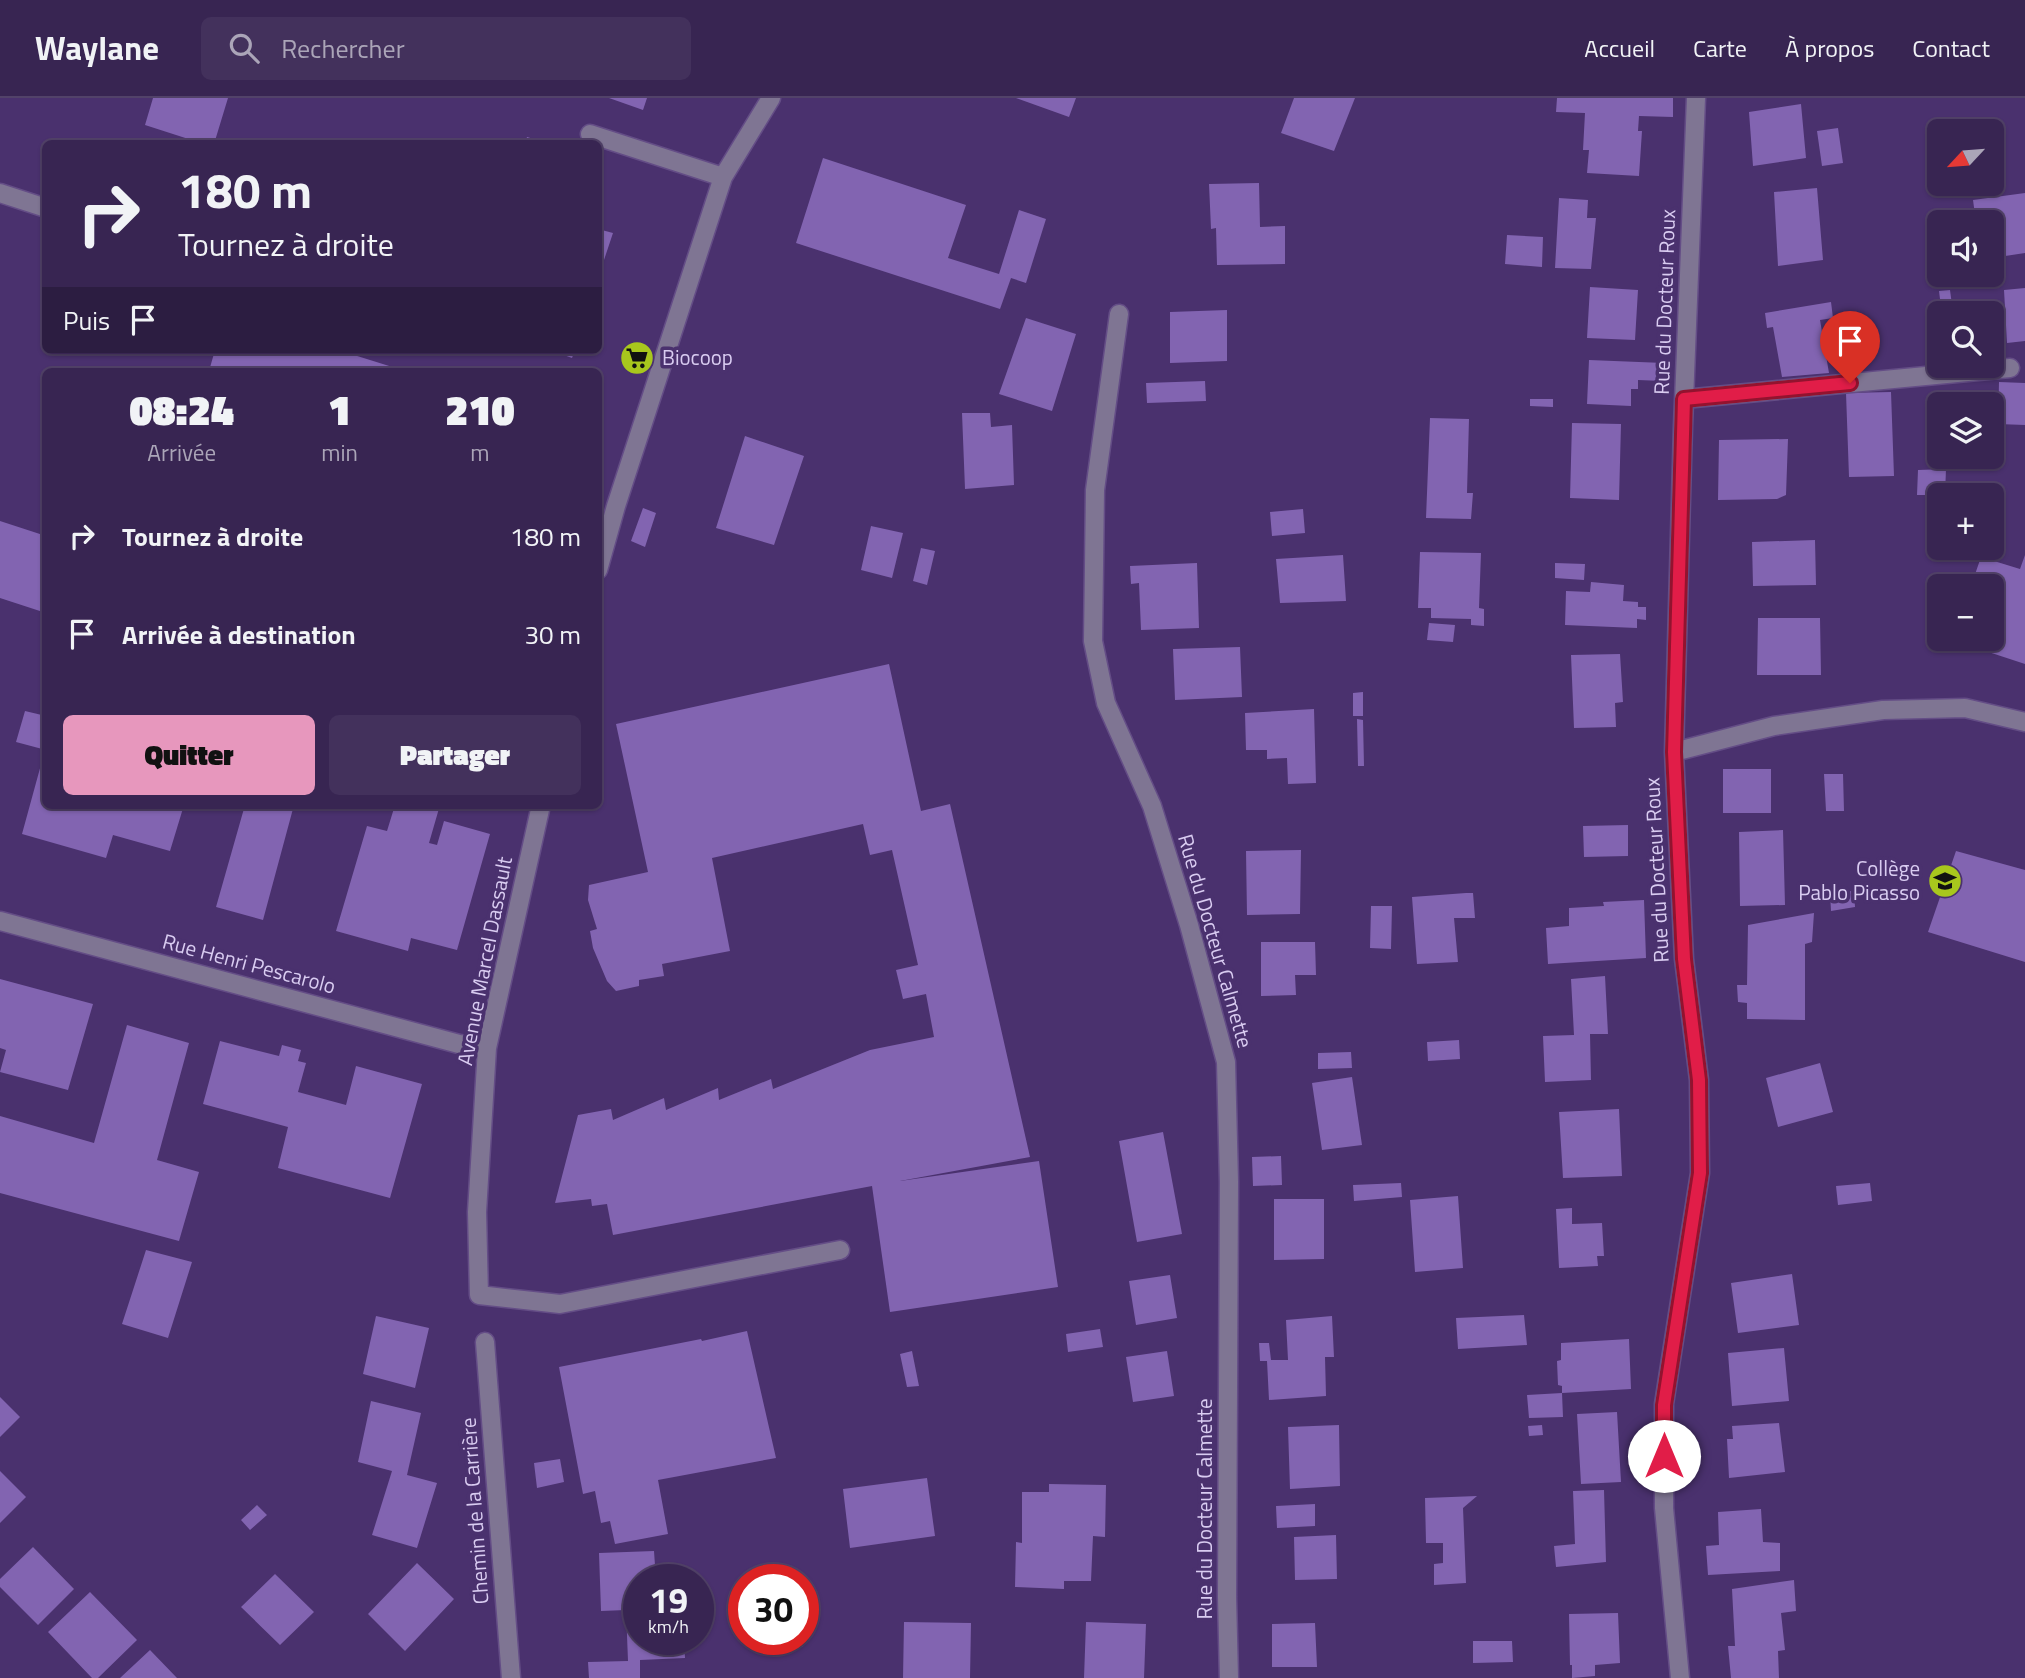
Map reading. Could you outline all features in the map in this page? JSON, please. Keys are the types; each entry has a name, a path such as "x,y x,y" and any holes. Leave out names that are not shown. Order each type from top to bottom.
{"street":[{"path":"602,556 723,177 771,98"},
{"name":"Rue du Docteur Roux","path":"1680,1678 1664,1508 1664,1405 1700,1173 1699,1080 1684,959 1674,752 1696,98"},
{"path":"590,134 723,177"},
{"path":"0,193 42,207"},
{"name":"Rue du Docteur Calmette","path":"1119,314 1095,490 1093,641 1106,703 1152,806 1189,925 1226,1062 1229,1182 1229,1678"},
{"path":"1684,399 2010,368"},
{"path":"1674,752 1774,726 1883,710 1965,708 2025,722"},
{"name":"Avenue Marcel Dassault","path":"540,809 487,1048 477,1212 479,1295 560,1304 840,1250"},
{"name":"Rue Henri Pescarolo","path":"0,921 446,1040 487,1048"},
{"name":"Chemin de la Carrière","path":"485,1342 511,1678"}],"building":[{"path":"153,98 228,98 215,140 192,140 145,125"},
{"path":"609,98 647,98 643,110"},
{"path":"1016,98 1076,98 1069,117"},
{"path":"1294,98 1355,98 1334,151 1281,133"},
{"path":"1557,98 1673,98 1673,117 1639,116 1638,131 1642,131 1639,176 1587,173 1589,150 1583,150 1585,113 1556,112"},
{"path":"1801,104 1806,158 1753,166 1749,112"},
{"path":"1838,128 1843,163 1822,166 1817,131"},
{"path":"823,158 966,205 948,258 999,274 1019,210 1046,219 1026,283 1011,278 1000,309 796,243"},
{"path":"1259,183 1260,227 1285,226 1285,264 1217,265 1216,228 1211,229 1209,184"},
{"path":"1817,188 1823,260 1778,266 1774,192"},
{"path":"2025,193 2025,253 2004,256 2004,210 1974,210 1973,200"},
{"path":"1559,198 1588,200 1587,218 1596,218 1591,269 1555,268"},
{"path":"602,230 613,233 602,266"},
{"path":"1507,235 1543,237 1542,267 1505,264"},
{"path":"1590,287 1638,290 1635,340 1587,338"},
{"path":"2025,288 2025,341 2007,343 2004,290"},
{"path":"1950,290 1951,301 1940,301 1939,291"},
{"path":"1831,302 1833,318 1820,320 1829,373 1782,377 1773,327 1767,328 1765,313"},
{"path":"1227,310 1227,361 1170,363 1170,312"},
{"path":"1026,318 1076,334 1052,411 999,394"},
{"path":"214,354 351,354 396,368 210,368"},
{"path":"1589,360 1664,363 1663,381 1638,380 1638,389 1631,389 1631,406 1587,404"},
{"path":"1205,381 1206,401 1147,403 1146,383"},
{"path":"1999,382 2025,383 2025,425 2004,424 2004,392 1999,392"},
{"path":"1891,392 1894,476 1849,477 1846,393"},
{"path":"1530,399 1553,399 1553,407 1530,406"},
{"path":"962,413 990,413 991,427 1012,425 1014,485 965,489"},
{"path":"1430,418 1469,419 1467,493 1473,493 1471,519 1426,518"},
{"path":"1572,423 1621,424 1619,500 1570,498"},
{"path":"745,436 804,456 774,545 716,528"},
{"path":"1788,439 1786,495 1777,499 1718,500 1719,440"},
{"path":"1946,469 1945,483 1927,483 1927,495 1917,495 1918,470"},
{"path":"643,508 656,513 645,547 631,541"},
{"path":"1303,509 1305,533 1272,536 1270,512"},
{"path":"0,521 42,535 42,612 0,598"},
{"path":"871,526 903,533 892,578 861,570"},
{"path":"1815,540 1816,585 1753,586 1752,542"},
{"path":"921,548 935,551 927,585 913,581"},
{"path":"1420,552 1481,553 1479,608 1484,609 1484,626 1471,625 1471,619 1431,618 1431,608 1418,608"},
{"path":"1343,555 1346,601 1280,603 1276,559"},
{"path":"2025,555 2025,664 1985,651 2004,651 2004,574 1975,574 1980,560 1991,560 2020,569"},
{"path":"1197,563 1199,628 1141,630 1139,583 1131,584 1130,566"},
{"path":"1555,563 1585,564 1584,580 1555,578"},
{"path":"1591,582 1624,585 1623,601 1638,602 1638,607 1646,607 1646,620 1637,619 1637,628 1565,625 1566,591 1590,592"},
{"path":"1758,618 1820,618 1821,675 1757,675"},
{"path":"1429,623 1455,625 1453,642 1427,640"},
{"path":"1240,647 1242,697 1175,700 1173,649"},
{"path":"1620,654 1623,702 1615,703 1616,727 1574,728 1571,655"},
{"path":"889,664 921,811 950,804 1030,1157 900,1181 1039,1161 1058,1287 890,1312 872,1186 613,1235 607,1204 592,1206 591,1199 555,1203 578,1115 611,1109 613,1120 664,1098 666,1110 718,1088 719,1100 771,1079 773,1089 870,1050 934,1037 926,994 903,999 896,970 918,965 892,850 870,855 863,824 712,858 730,951 662,964 664,976 639,980 639,986 616,991 607,981 593,948 590,931 597,929 588,900 589,885 648,872 616,724"},
{"path":"1363,692 1363,716 1353,716 1353,693"},
{"path":"1314,709 1316,783 1288,784 1287,758 1267,759 1267,750 1246,750 1245,713"},
{"path":"25,711 42,715 42,749 16,742"},
{"path":"1357,719 1363,720 1364,766 1358,766"},
{"path":"42,761 42,809 183,809 170,851 113,835 106,858 22,834"},
{"path":"1723,769 1771,769 1771,813 1723,813"},
{"path":"1824,774 1843,774 1844,811 1826,811"},
{"path":"244,809 293,809 263,920 216,907"},
{"path":"394,809 439,809 429,843 437,845 444,821 490,834 457,950 411,938 408,951 336,931 367,826 387,831"},
{"path":"1628,825 1628,856 1584,857 1583,826"},
{"path":"1783,830 1785,905 1740,906 1739,832"},
{"path":"1301,850 1300,914 1247,915 1246,851"},
{"path":"1956,851 2025,870 2025,962 1928,932"},
{"path":"1854,891 1855,907 1831,911 1830,892"},
{"path":"1473,893 1475,918 1454,918 1458,962 1417,964 1412,897"},
{"path":"1644,900 1646,958 1548,964 1546,928 1569,926 1569,908 1604,906 1603,902"},
{"path":"1371,906 1392,906 1391,949 1370,948"},
{"path":"1814,913 1812,942 1805,944 1805,1020 1747,1019 1747,1003 1738,1002 1737,985 1747,985 1748,925"},
{"path":"1261,942 1315,942 1316,975 1295,975 1296,995 1261,996"},
{"path":"1605,976 1608,1034 1590,1034 1591,1080 1545,1082 1543,1036 1574,1035 1571,979"},
{"path":"0,979 93,1004 68,1090 0,1072 6,1050 0,1048"},
{"path":"127,1025 189,1043 157,1160 199,1172 179,1241 0,1193 0,1116 94,1143"},
{"path":"1459,1040 1460,1059 1428,1061 1427,1042"},
{"path":"220,1041 279,1056 282,1045 301,1050 298,1061 306,1063 298,1092 346,1105 356,1066 422,1084 390,1198 278,1168 288,1127 203,1104"},
{"path":"1351,1052 1352,1068 1318,1069 1318,1053"},
{"path":"1820,1063 1833,1112 1778,1127 1766,1078"},
{"path":"1352,1077 1362,1145 1322,1150 1312,1083"},
{"path":"1619,1109 1622,1176 1563,1178 1559,1112"},
{"path":"1163,1132 1182,1234 1137,1242 1119,1141"},
{"path":"1281,1156 1282,1185 1253,1186 1252,1157"},
{"path":"1401,1183 1402,1197 1354,1201 1353,1185"},
{"path":"1870,1183 1872,1201 1838,1205 1836,1186"},
{"path":"1458,1196 1463,1268 1415,1272 1410,1200"},
{"path":"1274,1199 1324,1199 1324,1259 1274,1260"},
{"path":"1572,1208 1572,1224 1602,1223 1604,1256 1597,1256 1598,1266 1559,1268 1556,1209"},
{"path":"146,1250 192,1262 168,1338 122,1324"},
{"path":"1792,1274 1799,1325 1738,1333 1731,1283"},
{"path":"1170,1275 1177,1318 1136,1325 1129,1281"},
{"path":"1524,1315 1527,1345 1458,1349 1456,1318"},
{"path":"376,1316 429,1328 415,1388 363,1374"},
{"path":"1332,1316 1334,1357 1325,1357 1326,1396 1269,1400 1267,1361 1260,1361 1259,1343 1269,1343 1271,1360 1288,1360 1286,1320"},
{"path":"1100,1329 1103,1347 1068,1352 1066,1334"},
{"path":"747,1331 776,1458 658,1480 668,1534 615,1544 610,1521 601,1523 595,1491 583,1494 559,1367"},
{"path":"1629,1339 1631,1389 1562,1393 1562,1386 1558,1385 1557,1361 1561,1360 1561,1343"},
{"path":"1784,1348 1789,1401 1732,1406 1728,1353"},
{"path":"912,1351 919,1386 907,1387 900,1354"},
{"path":"1167,1351 1174,1396 1133,1402 1126,1357"},
{"path":"1562,1393 1563,1417 1529,1418 1527,1395"},
{"path":"0,1397 20,1417 0,1437"},
{"path":"371,1401 421,1413 407,1475 437,1483 417,1548 372,1535 392,1471 358,1462"},
{"path":"1617,1412 1621,1482 1581,1484 1577,1414"},
{"path":"1779,1423 1785,1472 1729,1478 1727,1439 1733,1439 1732,1426"},
{"path":"1339,1425 1340,1486 1290,1489 1288,1427"},
{"path":"1542,1425 1543,1435 1529,1436 1528,1426"},
{"path":"560,1459 564,1482 537,1488 534,1463"},
{"path":"0,1471 26,1497 0,1523"},
{"path":"927,1478 935,1536 850,1548 843,1489"},
{"path":"1049,1484 1106,1485 1105,1537 1093,1536 1091,1581 1064,1581 1064,1589 1015,1587 1016,1542 1022,1543 1022,1492 1049,1492"},
{"path":"1604,1490 1606,1562 1556,1567 1554,1546 1575,1544 1573,1491"},
{"path":"1477,1496 1463,1508 1466,1583 1434,1585 1434,1564 1443,1563 1443,1543 1426,1543 1425,1498"},
{"path":"1315,1504 1315,1526 1277,1528 1276,1506"},
{"path":"257,1505 267,1515 250,1530 241,1520"},
{"path":"1761,1509 1763,1542 1780,1543 1780,1571 1708,1575 1706,1546 1719,1545 1718,1512"},
{"path":"1336,1535 1337,1579 1295,1580 1294,1537"},
{"path":"33,1547 74,1589 38,1625 0,1587 0,1579"},
{"path":"654,1551 655,1564 623,1564 623,1610 601,1611 599,1553"},
{"path":"417,1563 454,1599 405,1651 368,1614"},
{"path":"275,1574 314,1612 280,1645 241,1607"},
{"path":"1794,1580 1796,1611 1781,1613 1785,1650 1778,1651 1779,1678 1731,1678 1728,1646 1735,1646 1732,1589"},
{"path":"90,1592 137,1640 98,1678 92,1678 48,1632"},
{"path":"1618,1613 1620,1663 1595,1665 1595,1676 1572,1678 1569,1614"},
{"path":"904,1622 971,1623 970,1678 903,1678"},
{"path":"1086,1622 1146,1624 1144,1678 1084,1678"},
{"path":"1315,1623 1317,1667 1272,1667 1272,1624"},
{"path":"1473,1641 1512,1641 1513,1662 1473,1663"},
{"path":"150,1650 177,1678 120,1678"},
{"path":"628,1655 685,1655 685,1658 640,1660 640,1678 589,1678 588,1662 628,1661"}],"place":[{"name":"Biocoop","path":"637,358"},
{"name":"Collège Pablo Picasso","path":"1945,881"}],"route":[{"path":"1664,1456 1664,1405 1700,1173 1699,1080 1684,959 1674,752 1684,399 1850,383"}]}
